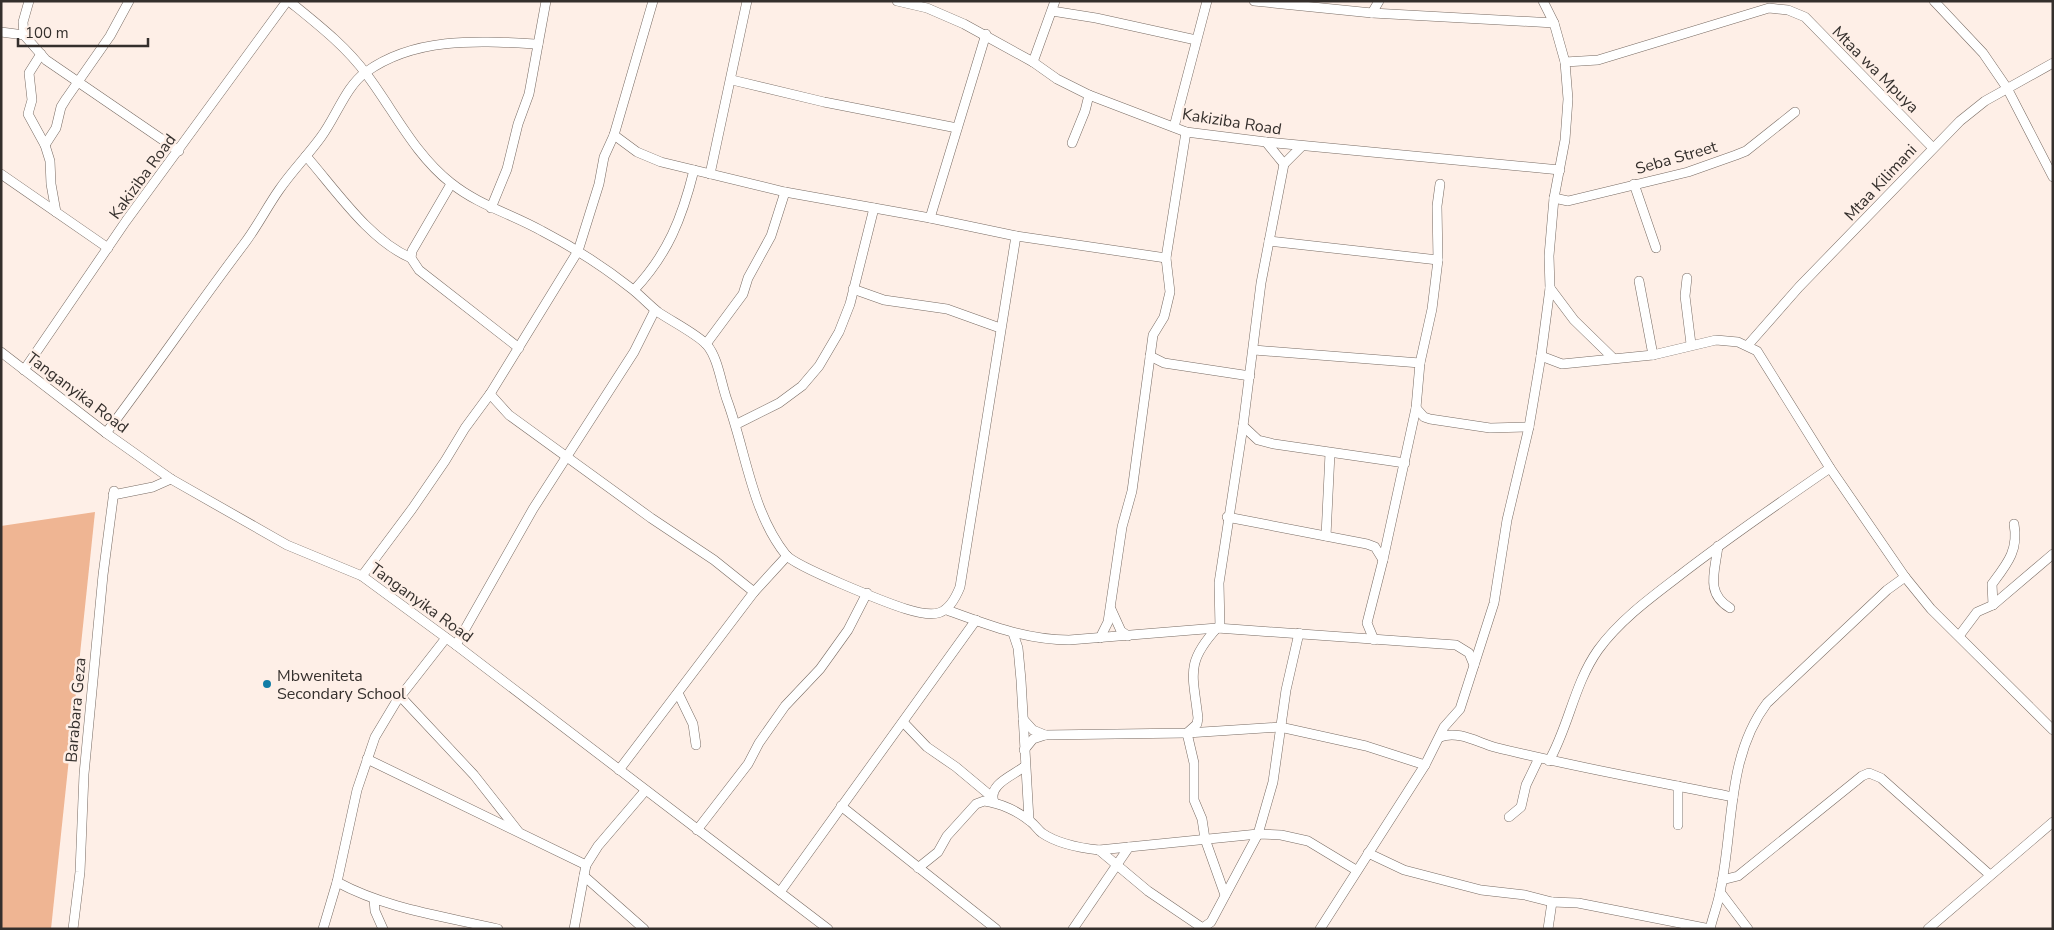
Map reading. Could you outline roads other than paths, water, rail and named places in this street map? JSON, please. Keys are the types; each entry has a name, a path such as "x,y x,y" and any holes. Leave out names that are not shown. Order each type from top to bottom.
{"street":[{"path":"29,1 23,22 24,35 41,54 179,151"},
{"path":"45,144 56,128 61,107 110,36 129,1"},
{"path":"288,1 324,30 366,72 420,150 451,184 491,208 540,230 578,251 634,290 655,310 706,344 713,356 737,424 756,496 764,518 787,556 813,571 906,609 939,614 947,610 960,588 1016,236"},
{"name":"Kakiziba Road","path":"24,370 108,248 251,48 288,1"},
{"path":"491,208 512,155 518,124 532,81 546,1"},
{"path":"362,576 446,461 465,428 490,394 519,348 578,251 599,184 604,157 614,135 653,1"},
{"path":"710,174 732,80 747,1"},
{"name":"Kakiziba Road","path":"897,1 927,4 986,34 1033,62 1057,79 1088,95 1186,132 1302,146 1560,170"},
{"path":"1033,62 1055,1"},
{"path":"1174,127 1207,1"},
{"path":"1254,1 1342,6 1372,13 1554,23"},
{"path":"1372,13 1379,1"},
{"path":"1320,929 1356,870 1426,765 1444,727 1464,701 1494,603 1507,520 1529,427 1541,356 1550,288 1549,256 1554,198 1565,140 1568,99 1565,62 1554,23 1543,1"},
{"path":"1934,1 1983,53 2007,88 2053,177"},
{"name":"Mtaa wa Mpuya","path":"1565,62 1598,60 1769,8 1788,10 1805,17 1933,148"},
{"path":"1052,11 1096,18 1196,40"},
{"path":"1,32 24,35"},
{"path":"930,218 986,34"},
{"path":"106,433 164,356 225,267 245,243 280,189 320,138 352,88 366,72 410,51 450,42 538,44"},
{"path":"41,54 29,73 32,100 28,114 45,144 50,161 51,184 56,212"},
{"name":"Mtaa Kilimani","path":"1748,345 1799,287 1960,120 2007,88 2053,63"},
{"path":"732,80 824,102 957,128"},
{"path":"1072,143 1085,111 1088,95"},
{"name":"Seba Street","path":"1554,198 1568,201 1688,172 1741,153 1795,112"},
{"path":"1100,638 1108,622 1111,609 1122,527 1132,491 1153,335 1164,317 1170,292 1166,258 1186,132"},
{"path":"614,135 637,152 661,162 785,192 930,218 1016,236 1166,258"},
{"path":"1266,142 1284,164"},
{"path":"1187,733 1197,724 1198,718 1193,676 1194,663 1202,644 1218,628 1219,583 1227,517 1243,426 1261,283 1284,164 1302,146"},
{"path":"306,156 368,226 390,246 411,258 419,270 519,348"},
{"path":"634,290 649,273 670,242 684,212 694,170"},
{"path":"1,174 108,248"},
{"path":"411,258 412,251 451,184"},
{"path":"1356,638 1367,623 1383,560 1416,408 1420,363 1432,309 1438,260 1437,206 1440,184"},
{"path":"1634,184 1656,248"},
{"path":"706,344 743,294 752,270 771,236 785,192"},
{"path":"737,424 779,403 808,380 819,366 839,332 853,289 874,208"},
{"path":"1269,241 1438,260"},
{"path":"1687,278 1685,296 1691,344"},
{"path":"1639,281 1653,355"},
{"path":"1550,288 1574,320 1613,358"},
{"path":"853,289 884,300 947,309 1000,328"},
{"path":"456,645 533,509 647,330 655,310"},
{"path":"1541,356 1552,362 1562,364 1653,355 1691,344 1716,340 1738,342 1748,345 1757,351 1766,362 1830,468 1905,577 1931,609 2053,730"},
{"path":"1254,350 1420,363"},
{"name":"Tanganyika Road","path":"1,352 106,433 171,480 287,546 362,576 456,645 828,929"},
{"path":"1150,356 1164,363 1250,376"},
{"path":"490,394 509,414 567,458 651,518 708,555 754,592"},
{"path":"1416,408 1430,419 1490,428 1529,427"},
{"path":"1243,426 1258,440 1274,444 1330,454 1405,463"},
{"path":"1326,536 1330,454"},
{"path":"1549,761 1557,746 1573,699 1596,652 1609,636 1646,601 1718,546 1830,468"},
{"name":"Barabara Geza","path":"73,929 80,872 85,766 113,493 153,487 171,480"},
{"path":"1227,517 1375,546 1383,560"},
{"path":"1993,605 1992,584 2011,559 2014,551 2017,537 2014,524"},
{"path":"1718,546 1714,592 1719,601 1730,608"},
{"path":"1959,636 1978,612 1993,605 2053,554"},
{"path":"619,770 754,592 787,556"},
{"path":"1368,853 1404,870 1481,890 1525,895 1552,902 1578,903 1710,929 1720,892 1733,797 1745,741 1757,716 1767,703 1887,590 1905,577"},
{"path":"697,830 748,764 759,743 785,706 820,669 848,630 867,593"},
{"path":"1111,609 1121,631 1128,636"},
{"path":"947,610 1013,633 1047,640 1100,638 1218,628 1456,645 1469,653 1474,665"},
{"path":"780,892 976,620"},
{"path":"1367,623 1374,640"},
{"path":"1013,633 1018,648 1024,766 1029,820"},
{"path":"1099,850 1114,865 1201,927 1211,922 1258,834 1273,782 1280,727 1299,633"},
{"path":"323,929 337,882 346,833 366,759 388,716 446,638"},
{"path":"678,693 693,724 696,745"},
{"path":"401,697 474,775 519,833"},
{"path":"1452,718 1458,734"},
{"path":"1023,720 1033,730 1045,735"},
{"path":"902,722 927,747 956,767 993,799 1029,820 1042,833 1054,840 1099,850 1258,834 1281,835 1308,841 1356,870"},
{"path":"1024,750 1033,739 1045,735 1187,733 1280,727 1366,746 1426,765"},
{"path":"1187,733 1194,763 1194,800 1202,819 1205,839 1226,895"},
{"path":"1440,737 1447,734 1458,734 1481,743 1549,761 1733,797"},
{"path":"1508,817 1521,807 1526,785 1539,758"},
{"path":"366,759 586,865"},
{"path":"993,799 994,790 1008,776 1024,766"},
{"path":"1722,880 1738,876 1862,776 1869,774 1881,778 1990,875"},
{"path":"1678,786 1678,825"},
{"path":"574,929 586,865 614,826 645,791"},
{"path":"918,868 938,852 947,836 976,804 984,800 993,799"},
{"path":"841,806 996,929"},
{"path":"1928,929 2053,822"},
{"path":"1073,929 1114,865 1129,847"},
{"path":"584,876 644,929"},
{"path":"337,882 374,899 420,913 498,929"},
{"path":"1720,892 1748,929"},
{"path":"374,899 375,911 383,929"},
{"path":"1548,929 1552,902"}],"place":[{"name":"Mbweniteta Secondary School","path":"267,684"}]}
